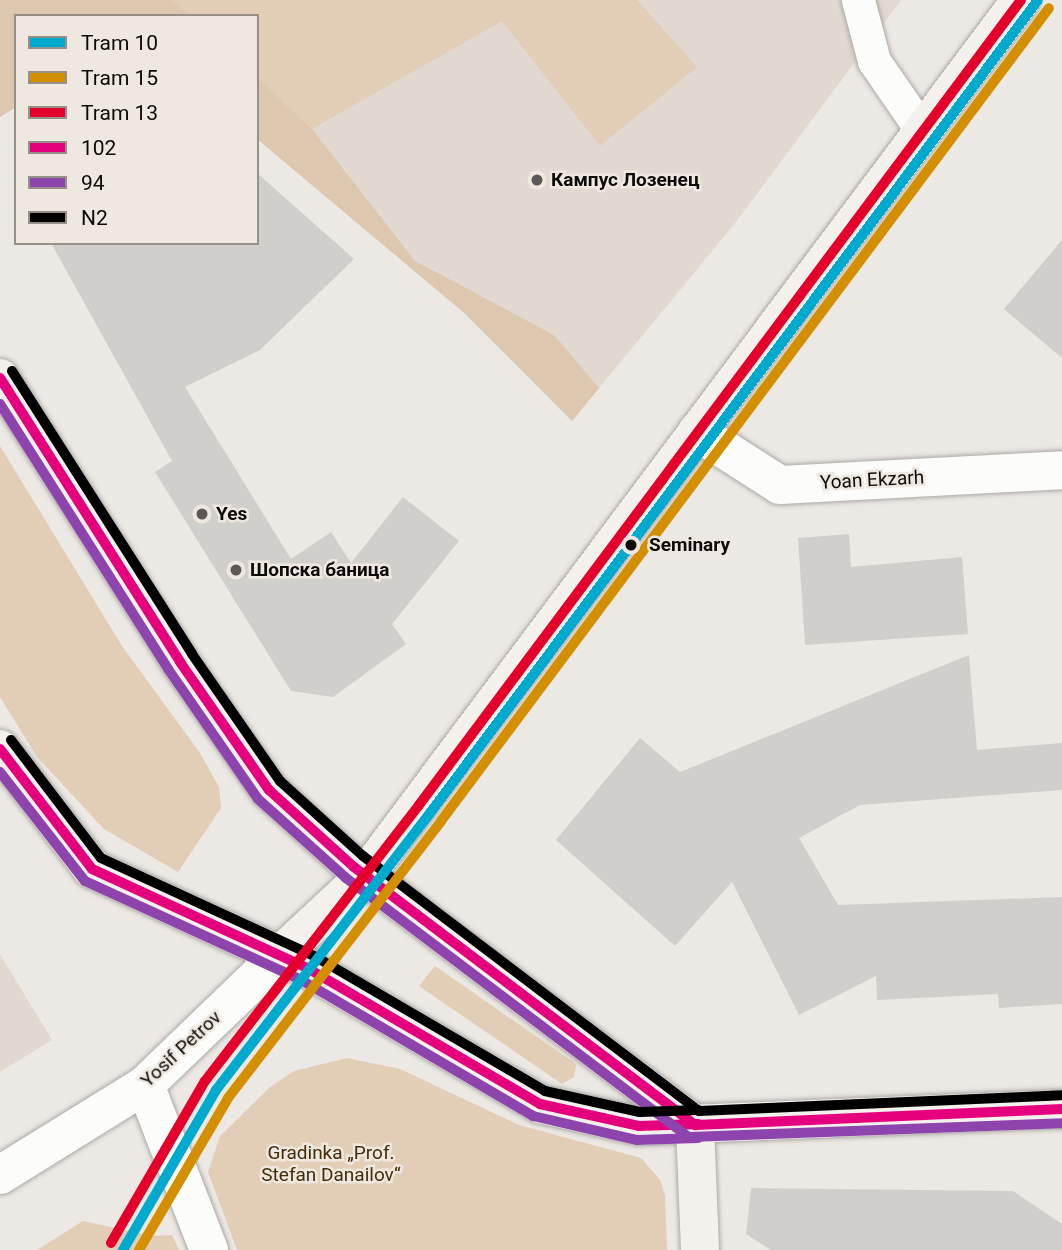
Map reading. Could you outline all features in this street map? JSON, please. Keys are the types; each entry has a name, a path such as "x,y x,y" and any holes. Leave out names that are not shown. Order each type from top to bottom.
{"street":[{"path":"281,954 365,876 1021,0"},
{"path":"0,378 180,662 269,790 365,876 695,1125"},
{"name":"Yoan Ekzarh","path":"696,432 780,485 1062,470"},
{"path":"0,749 92,869 281,954 540,1104 639,1126 1062,1109"},
{"name":"Yosif Petrov","path":"0,1175 145,1086 281,954"},
{"path":"145,1086 209,1250"},
{"path":"695,1125 700,1250"}],"lane":[{"path":"858,0 874,61 914,119 926,127"}],"shaded area":[{"name":"Кампус Лозенец","path":"0,0 901,0 736,222 572,421 450,298 259,140 259,14 14,14 14,108 0,117"},
{"path":"0,0 173,0 188,14 14,14 14,108 0,117"},
{"path":"259,80 312,129 415,261 554,335 599,388 572,421 463,312 259,141"},
{"path":"0,954 52,1040 0,1072"}],"green space":[{"path":"173,0 637,0 697,67 600,146 502,21 312,129 259,80 259,14 188,14"},
{"path":"0,446 122,646 200,753 219,787 221,808 178,872 104,829 37,757 0,697"},
{"path":"435,966 576,1064 574,1077 562,1084 419,986"},
{"name":"Gradinka „Prof. Stefan Danailov“","path":"347,1058 400,1069 519,1125 641,1158 660,1180 665,1195 667,1250 237,1250 208,1172 220,1136 270,1087 294,1071"},
{"path":"83,1221 152,1236 172,1235 179,1250 37,1250"}],"building":[{"path":"259,175 354,259 260,350 185,387 291,559 331,532 351,563 403,497 459,541 392,624 406,644 333,697 291,691 155,472 172,461 52,245 259,245"},
{"path":"1062,240 1062,358 1004,309"},
{"path":"849,534 851,567 962,557 968,634 805,645 798,538"},
{"path":"969,655 977,750 1062,743 1062,790 860,805 799,838 838,905 1062,897 1062,1004 999,1008 998,994 877,1000 876,976 799,1015 732,882 675,946 556,840 640,738 680,772"},
{"path":"751,1188 1013,1191 1062,1224 1062,1250 771,1250 746,1234"}],"tram line":[{"name":"13","path":"111,1243 205,1081 419,805 1021,0"},
{"name":"10","path":"123,1250 216,1090 430,813 1038,0"},
{"name":"15","path":"139,1250 228,1098 441,821 1049,8"}],"transit line":[{"name":"N2","path":"12,371 192,654 280,781 363,856 699,1111 1061,1095"},
{"name":"102","path":"0,378 180,662 269,790 354,867 695,1125 1062,1109"},
{"name":"94","path":"0,404 168,669 258,799 346,878 688,1137 1062,1123"},
{"name":"N2","path":"11,740 101,858 316,957 545,1091 640,1112 698,1110"},
{"name":"102","path":"0,749 92,869 309,969 540,1104 639,1126 698,1124"},
{"name":"94","path":"0,772 85,881 303,981 533,1116 637,1140 698,1138"}],"place":[{"name":"Кампус Лозенец","path":"537,180"},
{"name":"Yes","path":"202,514"},
{"name":"Seminary","path":"631,545"},
{"name":"Шопска баница","path":"236,570"}]}
